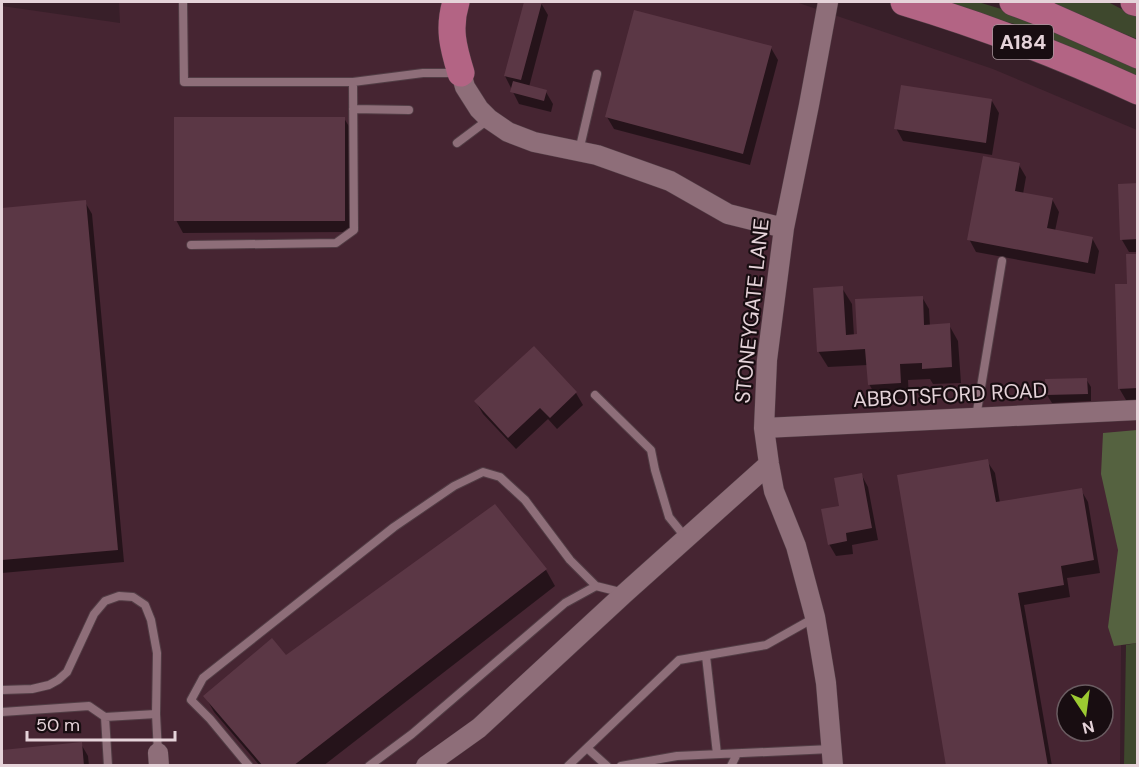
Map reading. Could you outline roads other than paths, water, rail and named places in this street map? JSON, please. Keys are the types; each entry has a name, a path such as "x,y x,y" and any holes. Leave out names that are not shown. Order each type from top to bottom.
{"highway":[{"path":"456,2 451,32 461,73"},
{"name":"A184","path":"904,2 1045,50 1137,92"},
{"name":"A184","path":"1013,2 1137,55"}],"street":[{"name":"STONEYGATE LANE","path":"828,2 784,228 767,360 764,428 774,491 796,546 815,617 826,683 832,757"},
{"path":"461,73 479,109 508,132 534,142 597,155 670,181 728,214 784,228"},
{"name":"ABBOTSFORD ROAD","path":"764,428 1137,410"},
{"path":"426,765 479,728 769,464"}],"lane":[{"path":"183,2 184,82 353,82 423,73 461,73"},
{"path":"579,151 597,74"},
{"path":"191,245 336,243 354,230 353,82"},
{"path":"353,109 409,110"},
{"path":"457,143 489,119"},
{"path":"976,417 1002,261"},
{"path":"595,395 651,450 669,517 686,538"},
{"path":"249,765 191,700 204,678 394,527 454,486 483,472 500,477 525,500 570,560 596,586 625,593"},
{"path":"369,765 412,734 565,603 596,586"},
{"path":"2,690 32,689 58,680 68,672 94,614 105,601 119,596 134,597 145,605 151,620 157,653 156,715 159,759"},
{"path":"568,765 679,660 766,645 815,617"},
{"path":"706,656 717,754"},
{"path":"2,712 89,706 105,717 156,715"},
{"path":"105,717 108,765"},
{"path":"586,748 607,765"},
{"path":"621,765 677,756 717,754 832,757"},
{"path":"731,765 737,754"}]}
